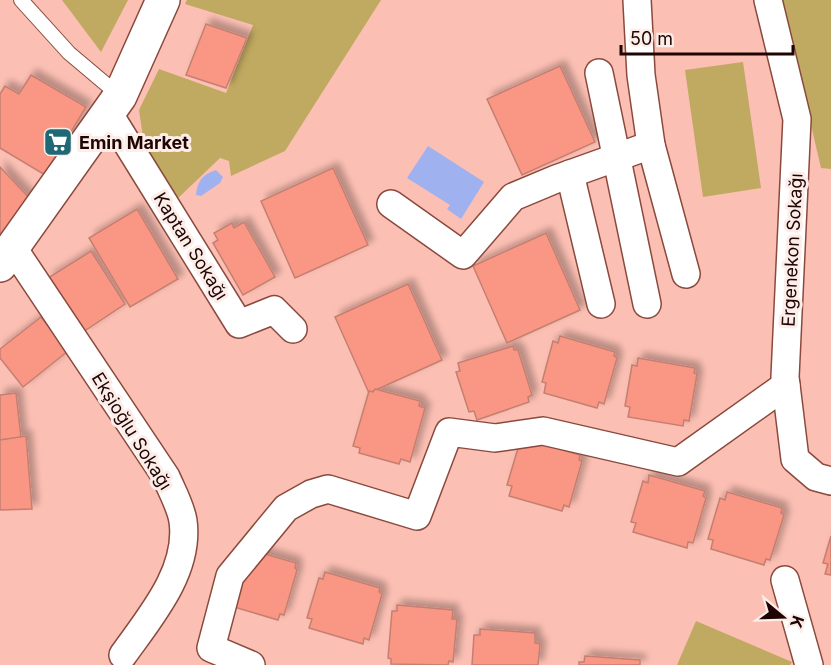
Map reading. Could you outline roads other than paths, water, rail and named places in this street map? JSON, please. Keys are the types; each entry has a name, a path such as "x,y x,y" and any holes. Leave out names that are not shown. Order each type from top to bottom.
{"street":[{"path":"6,257 115,105 163,0"},
{"path":"637,0 641,75 651,145 686,274"},
{"name":"Ergenekon Sokağı","path":"768,0 798,119 786,385 795,459 816,477 831,481"},
{"path":"599,73 647,304"},
{"name":"Kaptan Sokağı","path":"115,105 239,324 274,310 293,329"},
{"path":"391,204 463,255 513,197 651,145"},
{"path":"570,174 601,304"},
{"name":"Ekşioğlu Sokağı","path":"6,257 166,477 183,520 183,552 160,603 124,661"},
{"path":"251,665 211,648 230,576 286,508 311,494 328,489 417,516 449,432 495,438 543,432 678,462 786,385"},
{"path":"785,580 808,665"}],"lane":[{"path":"21,0 115,105"}],"water":[{"path":"428,146 484,182 461,219 447,209 450,205 407,178"},
{"path":"216,170 223,177 220,183 201,196 196,195 201,179"}],"place":[{"name":"Emin Market","path":"58,142"}]}
